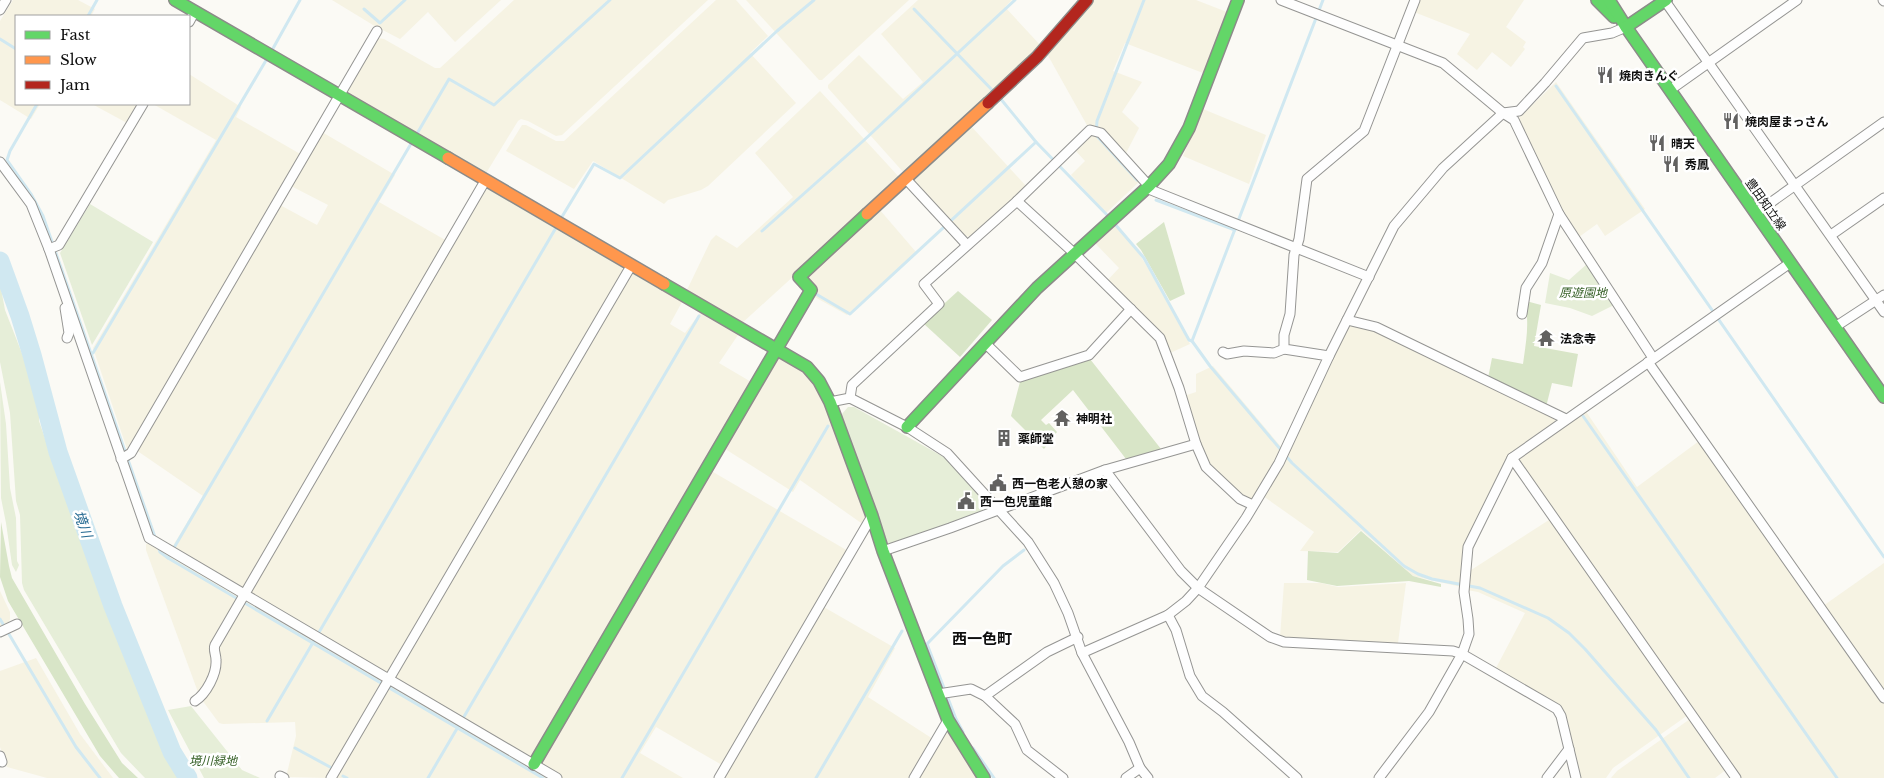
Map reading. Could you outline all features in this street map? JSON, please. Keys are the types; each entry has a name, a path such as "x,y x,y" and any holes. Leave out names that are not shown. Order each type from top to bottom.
{"street":[{"path":"0,10 6,0"},
{"path":"175,0 807,367 819,381 830,402 883,551 948,720 984,778"},
{"path":"534,764 811,290 799,277 1037,57 1087,0"},
{"path":"907,428 1037,288 1148,187 1168,164 1189,128 1238,0"},
{"path":"1281,0 1442,63 1514,120 1559,214 1651,360 1884,698"},
{"path":"1284,349 1284,334 1290,314 1294,255 1308,180 1364,131 1415,0"},
{"name":"豊田知立線","path":"1597,0 1626,27"},
{"name":"豊田知立線","path":"1609,0 1884,398"},
{"path":"1082,653 1168,615 1186,601 1198,588 1226,549 1280,463 1285,448 1329,356 1394,226 1421,192 1443,168 1503,113 1519,111 1545,84 1583,38 1612,33 1626,27 1665,0 1884,312"},
{"path":"1670,90 1797,0"},
{"path":"190,20 195,12"},
{"path":"121,459 131,454 377,31"},
{"path":"49,249 59,245 142,105"},
{"path":"1756,213 1884,122"},
{"path":"850,398 852,385 939,304 924,284 1017,201 1090,130 1101,133 1148,187 1369,277"},
{"path":"0,162 30,204 49,249 149,538 557,778"},
{"path":"906,179 967,245"},
{"path":"194,701 200,698 205,691 215,670 215,644 485,181"},
{"path":"1831,235 1884,198"},
{"path":"1017,201 1075,254 1160,338 1206,468 1240,499 1253,505"},
{"path":"1522,314 1526,288 1542,263 1559,214"},
{"path":"1379,778 1429,712 1462,654 1469,634 1464,592 1468,547 1512,458 1790,263"},
{"path":"330,778 631,266"},
{"path":"64,294 69,333 67,338"},
{"path":"1835,327 1884,295"},
{"path":"985,344 1020,377 1089,355 1131,310"},
{"path":"1347,320 1376,327 1566,419"},
{"path":"1223,352 1227,354 1244,351 1274,353 1284,349 1329,356"},
{"path":"830,402 850,398 907,428 947,453 1000,509 1028,542 1043,564 1068,613 1078,637 1082,653 1129,742 1140,768 1148,778"},
{"path":"883,551 1104,470 1196,444"},
{"path":"1512,458 1736,778"},
{"path":"1104,470 1181,571 1198,588 1278,641 1453,651 1462,654 1557,709 1576,778"},
{"path":"719,778 872,516"},
{"path":"1168,615 1176,630 1190,676 1202,696 1223,712 1296,778"},
{"path":"0,632 18,624"},
{"path":"985,696 1047,652 1078,637"},
{"path":"938,694 971,689 985,696 1015,724 1027,750 1063,778"},
{"path":"914,778 948,720"},
{"path":"1547,778 1569,749"},
{"path":"1126,778 1140,768"}],"shaded area":[{"path":"13,0 78,0 95,9 92,15 15,15 15,105 39,105 31,119 0,100 0,21"},
{"path":"332,0 501,0 455,42 428,12 400,39"},
{"path":"514,0 708,0 562,135 556,136 528,121 521,119 518,121 485,175 346,92 378,38 384,39 435,68 440,68"},
{"path":"716,0 736,0 768,36 750,53 796,103 708,186 668,200 664,204 593,161 574,189 506,151 522,125 526,125 556,141 564,141"},
{"path":"746,0 909,0 822,80 819,80"},
{"path":"918,0 1012,0 1005,7 1042,47 904,173 828,88 828,85 859,55 903,99 923,82 881,34"},
{"path":"1090,0 1196,0 1227,12 1203,73 1125,43 1113,71 1142,82 1122,112 1139,128 1125,155 1088,127 1046,52"},
{"path":"1419,0 1524,0 1506,27 1526,42 1523,47 1525,49 1511,67 1492,52 1477,70 1457,54 1470,34 1414,12"},
{"path":"190,75 241,107 236,117 302,155 128,452 93,348 216,140 155,105 190,105"},
{"path":"1556,82 1645,209 1605,236 1597,224 1579,237 1563,213 1518,119"},
{"path":"820,91 899,177 899,180 740,325 686,292 711,240 716,235 737,248 793,197 755,153"},
{"path":"94,105 137,105 127,123"},
{"path":"1203,109 1266,135 1249,184 1183,156"},
{"path":"970,125 1027,187 973,237 964,236 913,181 913,178"},
{"path":"322,132 395,175 379,202 447,241 243,587 238,588 171,549 203,496 136,450 280,205 317,225 328,205 291,186"},
{"path":"1092,132 1100,134 1141,180 1106,213 1071,175 1085,161 1076,151 1083,145 1082,141"},
{"path":"483,189 490,190 622,267 624,272 389,672 383,673 249,595"},
{"path":"879,209 916,252 847,315 813,296 817,288 806,280"},
{"path":"1115,225 1135,248 1147,266 1190,344 1168,354 1107,281 1119,268 1095,243"},
{"path":"629,273 634,274 682,302 670,324 685,333 700,313 738,335 719,363 753,383 531,759 395,680 395,674"},
{"path":"1349,324 1376,331 1555,417 1555,423 1510,455 1469,538 1461,587 1413,576 1361,530 1338,552 1300,551 1314,532 1263,496"},
{"path":"775,358 795,366 809,376 818,389 864,514 866,520 864,525 800,480 793,492 722,447"},
{"path":"1213,366 1282,448 1274,466 1254,499 1247,500 1223,480 1208,464 1202,452 1184,396 1196,392 1196,374"},
{"path":"1585,410 1637,487 1699,441 1884,703 1884,778 1740,778 1516,458"},
{"path":"708,469 848,551 722,765 656,727 640,753 683,778 561,778 539,765"},
{"path":"1552,518 1688,715 1613,768 1606,778 1581,778 1564,712 1558,705 1496,668 1525,613 1478,592 1467,590 1468,572"},
{"path":"150,543 238,594 239,597 214,643 213,669 199,695 146,550 146,544"},
{"path":"1884,563 1884,693 1823,606"},
{"path":"1284,583 1321,583 1338,587 1406,583 1398,643 1280,637"},
{"path":"0,591 10,612 10,619 8,624 0,629"},
{"path":"245,598 383,679 328,778 286,777 296,736 295,722 223,724 219,723 202,700 207,692 216,648"},
{"path":"822,606 895,648 868,697 933,739 910,778 721,778"},
{"path":"36,658 80,734 113,778 47,778 7,767 0,747 0,671"},
{"path":"388,685 463,727 551,778 333,778"},
{"path":"1690,719 1727,769 1715,778 1611,778 1617,771"},
{"path":"945,732 949,732 977,778 917,778"}],"green space":[{"path":"90,204 153,242 92,345 60,253"},
{"path":"1164,222 1185,294 1170,301 1136,244"},
{"name":"原遊園地","path":"1587,264 1616,304 1592,316 1570,308 1545,303 1550,273 1569,280"},
{"path":"0,283 5,310 23,356 39,411 39,421 75,529 82,538 89,554 129,667 167,756 182,778 145,778 121,753 24,590 22,583 20,515 16,501 10,413 0,362"},
{"path":"958,291 992,320 960,357 923,323"},
{"path":"1526,301 1541,305 1534,346 1578,354 1572,387 1552,383 1546,407 1488,378 1492,358 1523,364 1527,329"},
{"path":"1090,359 1161,449 1126,459 1073,390 1041,420 1046,425 1049,423 1057,432 1044,449 1011,416 1020,382"},
{"path":"0,382 6,424 10,488 16,518 17,561 19,565 16,572 12,565 1,498"},
{"path":"848,407 854,407 942,456 951,463 992,507 889,545 842,417 842,414"},
{"path":"1,522 12,578 85,704 122,763 138,778 119,778 100,756 8,601 0,577"},
{"path":"1361,531 1413,576 1441,584 1441,587 1409,581 1337,586 1307,580 1308,551 1338,553"},
{"name":"境川緑地","path":"191,706 242,770 260,778 204,778 168,710"}],"waterway":[{"path":"89,15 97,0"},
{"path":"271,52 300,0"},
{"path":"364,9 380,23 405,0"},
{"path":"415,137 449,79 494,105 610,0"},
{"path":"560,220 594,164 620,178 777,31 814,0"},
{"path":"762,231 862,142 1015,0"},
{"path":"1137,180 1096,135 1097,121 1144,0"},
{"path":"1323,0 1192,341 1210,366 1292,463 1404,566 1432,579 1480,588 1548,618 1569,633 1656,730 1689,778"},
{"path":"914,9 995,93"},
{"path":"0,39 15,48"},
{"path":"93,353 268,57"},
{"path":"1556,86 1884,557"},
{"path":"1000,98 1036,142 1110,218"},
{"path":"36,105 10,151 7,160 31,194 43,216 156,540"},
{"path":"168,558 412,142"},
{"path":"816,294 850,314 1036,142"},
{"path":"1156,200 1235,230"},
{"path":"1114,223 1144,258 1189,340 1192,341"},
{"path":"267,721 557,226"},
{"name":"境川","path":"0,261 32,355 58,452 113,606 172,752 188,778"},
{"path":"428,778 699,316"},
{"path":"1583,416 1837,778"},
{"path":"622,778 828,426"},
{"path":"158,546 160,552 168,558 543,778"},
{"path":"963,732 956,719 927,644 1003,566 1024,550"},
{"path":"0,619 76,747 100,778"},
{"path":"816,778 902,631"},
{"path":"295,748 330,767"},
{"path":"973,748 994,778"},
{"path":"343,776 347,778"}],"traffic: fast":[{"path":"175,0 448,158"},
{"path":"907,427 1037,288 1149,186 1169,164 1189,128 1238,0"},
{"path":"1597,0 1614,17"},
{"path":"1609,0 1884,397"},
{"path":"1626,27 1666,0"},
{"path":"534,764 811,290 799,277 867,214"},
{"path":"664,284 807,367 819,381 830,402 883,551 948,720 984,778"}],"traffic: slow":[{"path":"867,214 988,103"},
{"path":"448,158 664,284"}],"traffic: jam":[{"path":"988,103 1037,57 1087,0"}],"place":[{"name":"焼肉きんぐ","path":"1605,75"},
{"name":"焼肉屋まっさん","path":"1731,121"},
{"name":"晴天","path":"1657,143"},
{"name":"秀鳳","path":"1671,164"},
{"name":"法念寺","path":"1546,338"},
{"name":"神明社","path":"1062,418"},
{"name":"薬師堂","path":"1004,438"},
{"name":"西一色老人憩の家","path":"998,483"},
{"name":"西一色児童館","path":"966,501"}],"district":[{"name":"西一色町","path":"982,638"}]}
